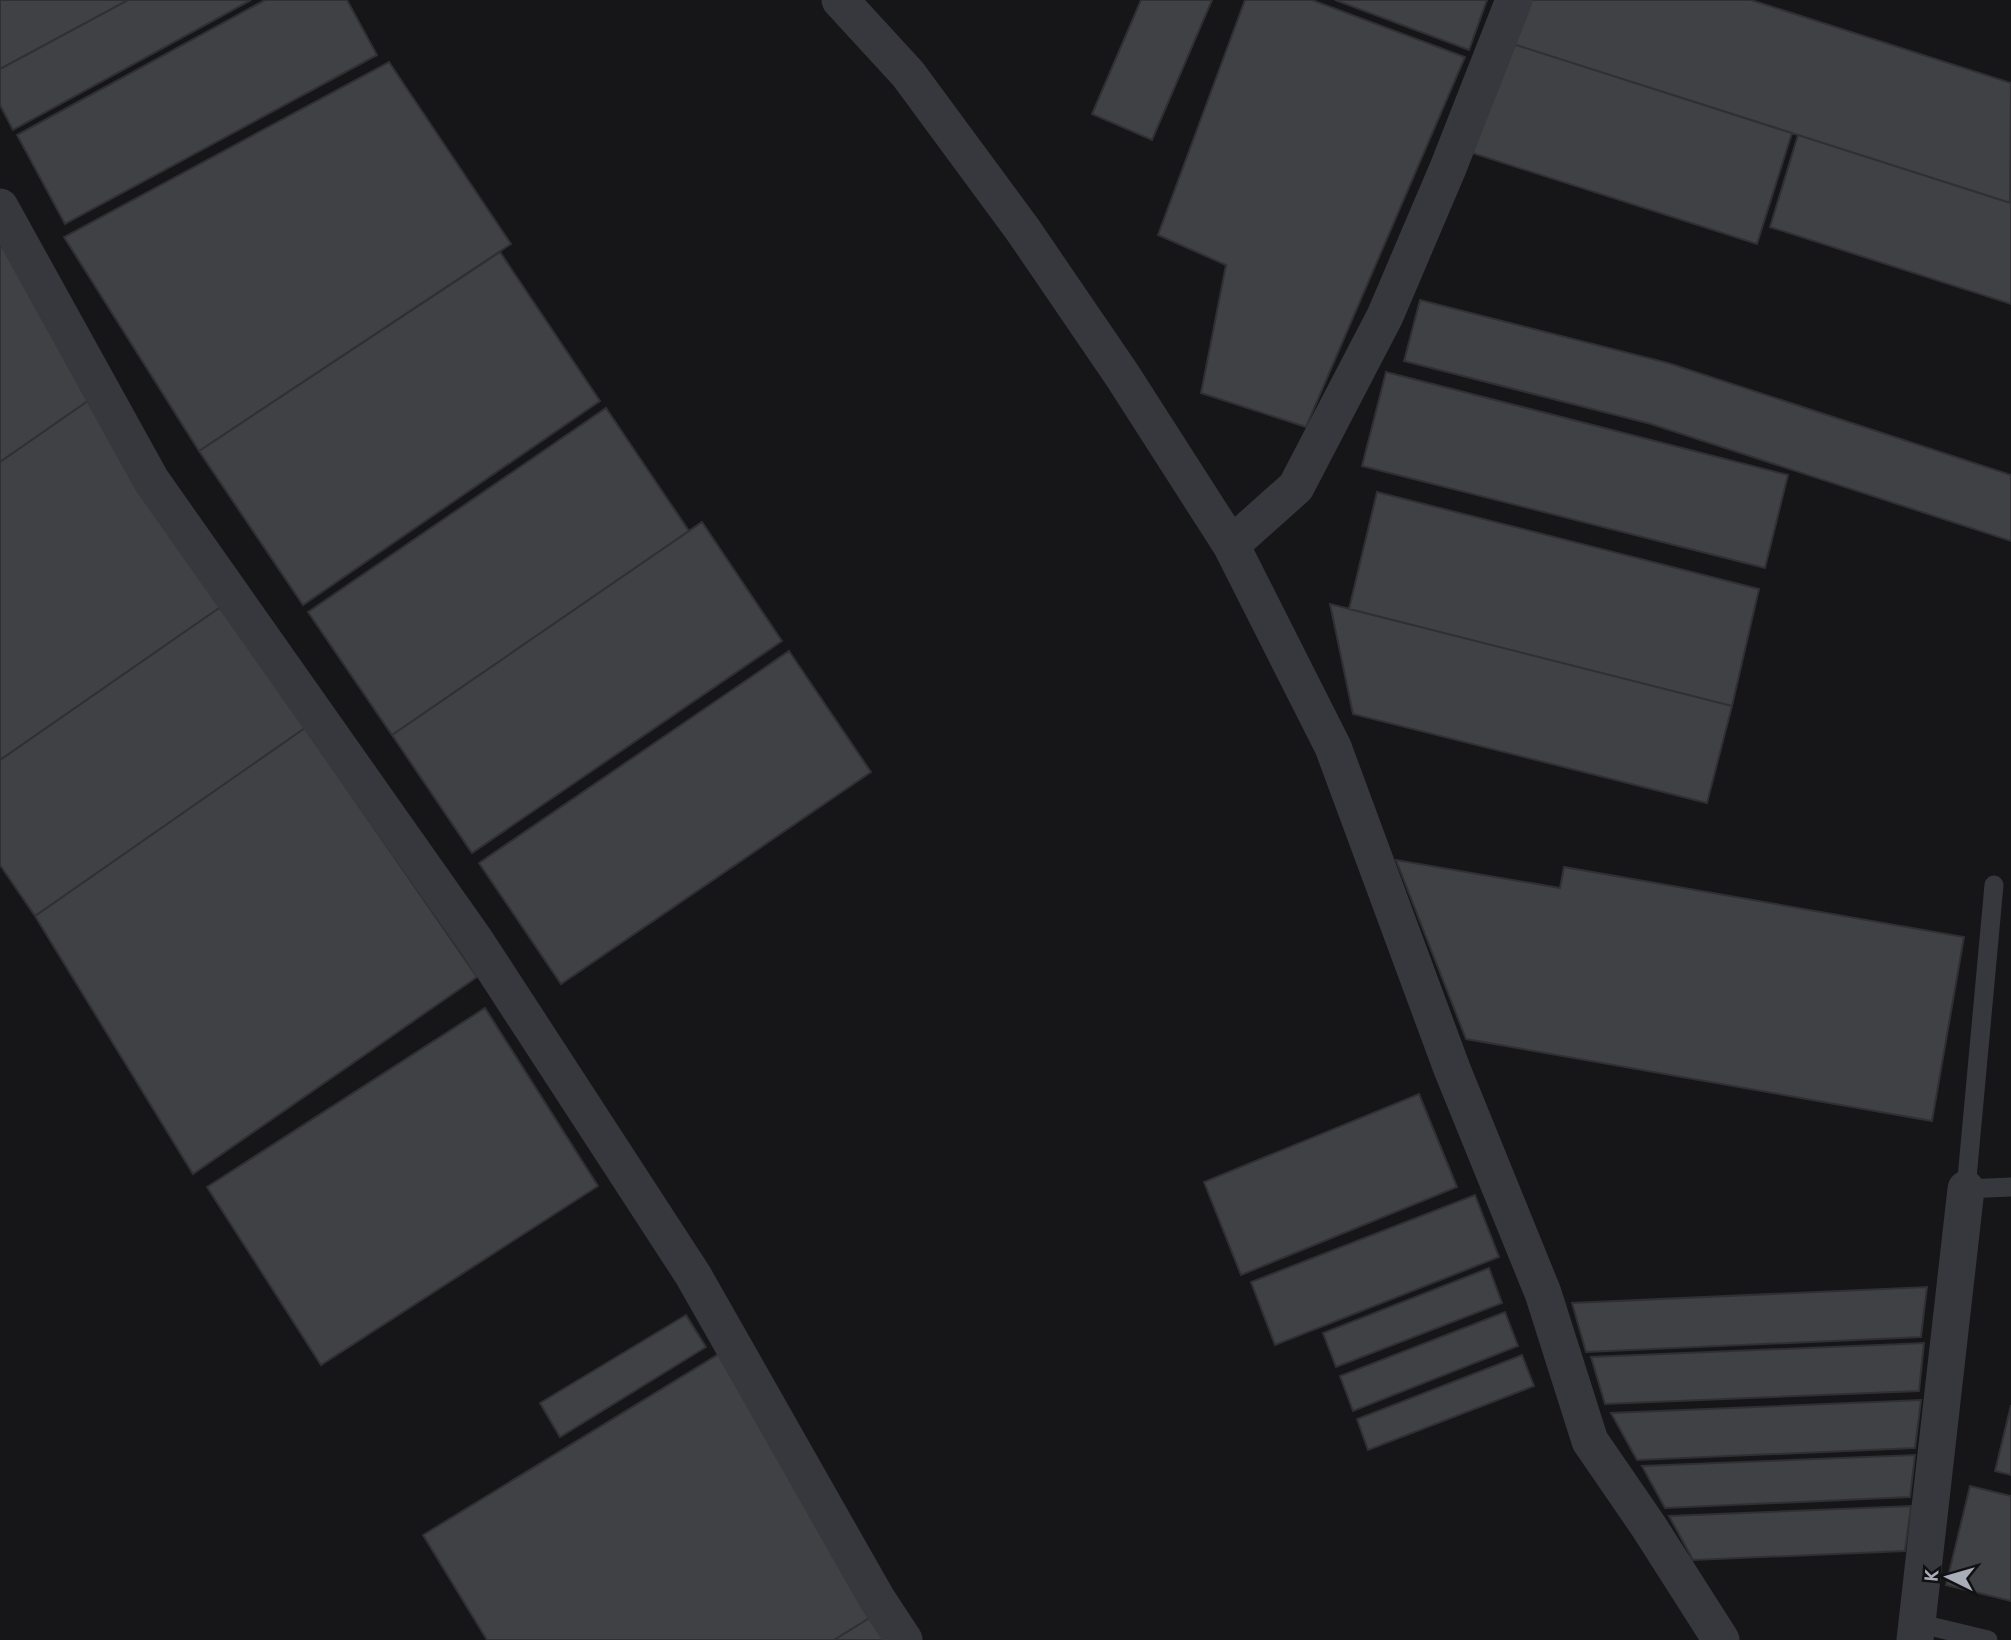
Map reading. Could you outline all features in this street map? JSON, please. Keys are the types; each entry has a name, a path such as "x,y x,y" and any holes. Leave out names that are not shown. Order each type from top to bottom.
{"street":[{"path":"840,0 908,74 1023,230 1122,375 1231,545 1333,747 1452,1069 1543,1293 1590,1441 1721,1640"},
{"path":"1231,545 1296,487 1379,328 1448,168 1514,0"},
{"path":"0,207 151,480 477,943 693,1275 877,1599 904,1640"},
{"path":"1916,1631 1966,1189"}],"lane":[{"path":"1994,885 1966,1189 2011,1187"},
{"path":"1916,1631 1988,1640"}],"building":[{"path":"0,0 128,0 0,69"},
{"path":"128,0 251,0 13,130 0,105 0,69"},
{"path":"265,0 347,0 377,55 65,224 17,135"},
{"path":"1141,0 1212,0 1152,140 1092,114"},
{"path":"1245,0 1312,0 1465,57 1306,427 1201,393 1226,265 1158,235"},
{"path":"1335,0 1487,0 1469,50"},
{"path":"1528,0 1751,0 2011,83 2010,203 1510,43"},
{"path":"1510,43 1792,133 1757,244 1466,151"},
{"path":"389,62 511,244 199,451 64,237"},
{"path":"1798,135 2011,203 2011,304 1770,227"},
{"path":"0,239 95,396 0,462"},
{"path":"500,252 600,401 303,605 199,451"},
{"path":"1420,300 1668,363 2011,475 2011,541 1651,424 1404,361"},
{"path":"1386,372 1788,475 1765,568 1362,466"},
{"path":"95,396 222,606 0,760 0,462"},
{"path":"606,408 689,531 392,735 308,612"},
{"path":"1377,492 1759,589 1732,706 1349,609"},
{"path":"702,522 782,641 472,853 392,735"},
{"path":"1330,604 1732,706 1707,803 1353,714"},
{"path":"222,606 305,728 35,916 0,865 0,760"},
{"path":"789,651 871,772 561,984 479,863"},
{"path":"305,728 477,977 193,1174 35,916"},
{"path":"1396,860 1560,888 1564,867 1964,937 1932,1121 1466,1039"},
{"path":"485,1008 598,1186 321,1365 207,1187"},
{"path":"1419,1094 1457,1187 1241,1275 1204,1182"},
{"path":"1475,1195 1499,1257 1275,1345 1251,1282"},
{"path":"1489,1268 1502,1303 1336,1367 1323,1333"},
{"path":"1927,1287 1921,1337 1586,1352 1572,1303"},
{"path":"1505,1312 1518,1346 1353,1411 1340,1376"},
{"path":"686,1315 706,1347 560,1437 540,1403"},
{"path":"1924,1343 1919,1391 1605,1404 1591,1357"},
{"path":"719,1354 876,1614 834,1640 487,1640 423,1535"},
{"path":"1522,1355 1534,1386 1368,1450 1357,1419"},
{"path":"1921,1400 1915,1448 1637,1460 1611,1413"},
{"path":"2011,1405 2011,1475 1995,1471"},
{"path":"1915,1455 1910,1497 1665,1508 1642,1466"},
{"path":"1970,1486 2011,1496 2011,1601 1946,1585"},
{"path":"1911,1506 1905,1551 1693,1560 1669,1516"},
{"path":"876,1614 892,1640 834,1640"}]}
